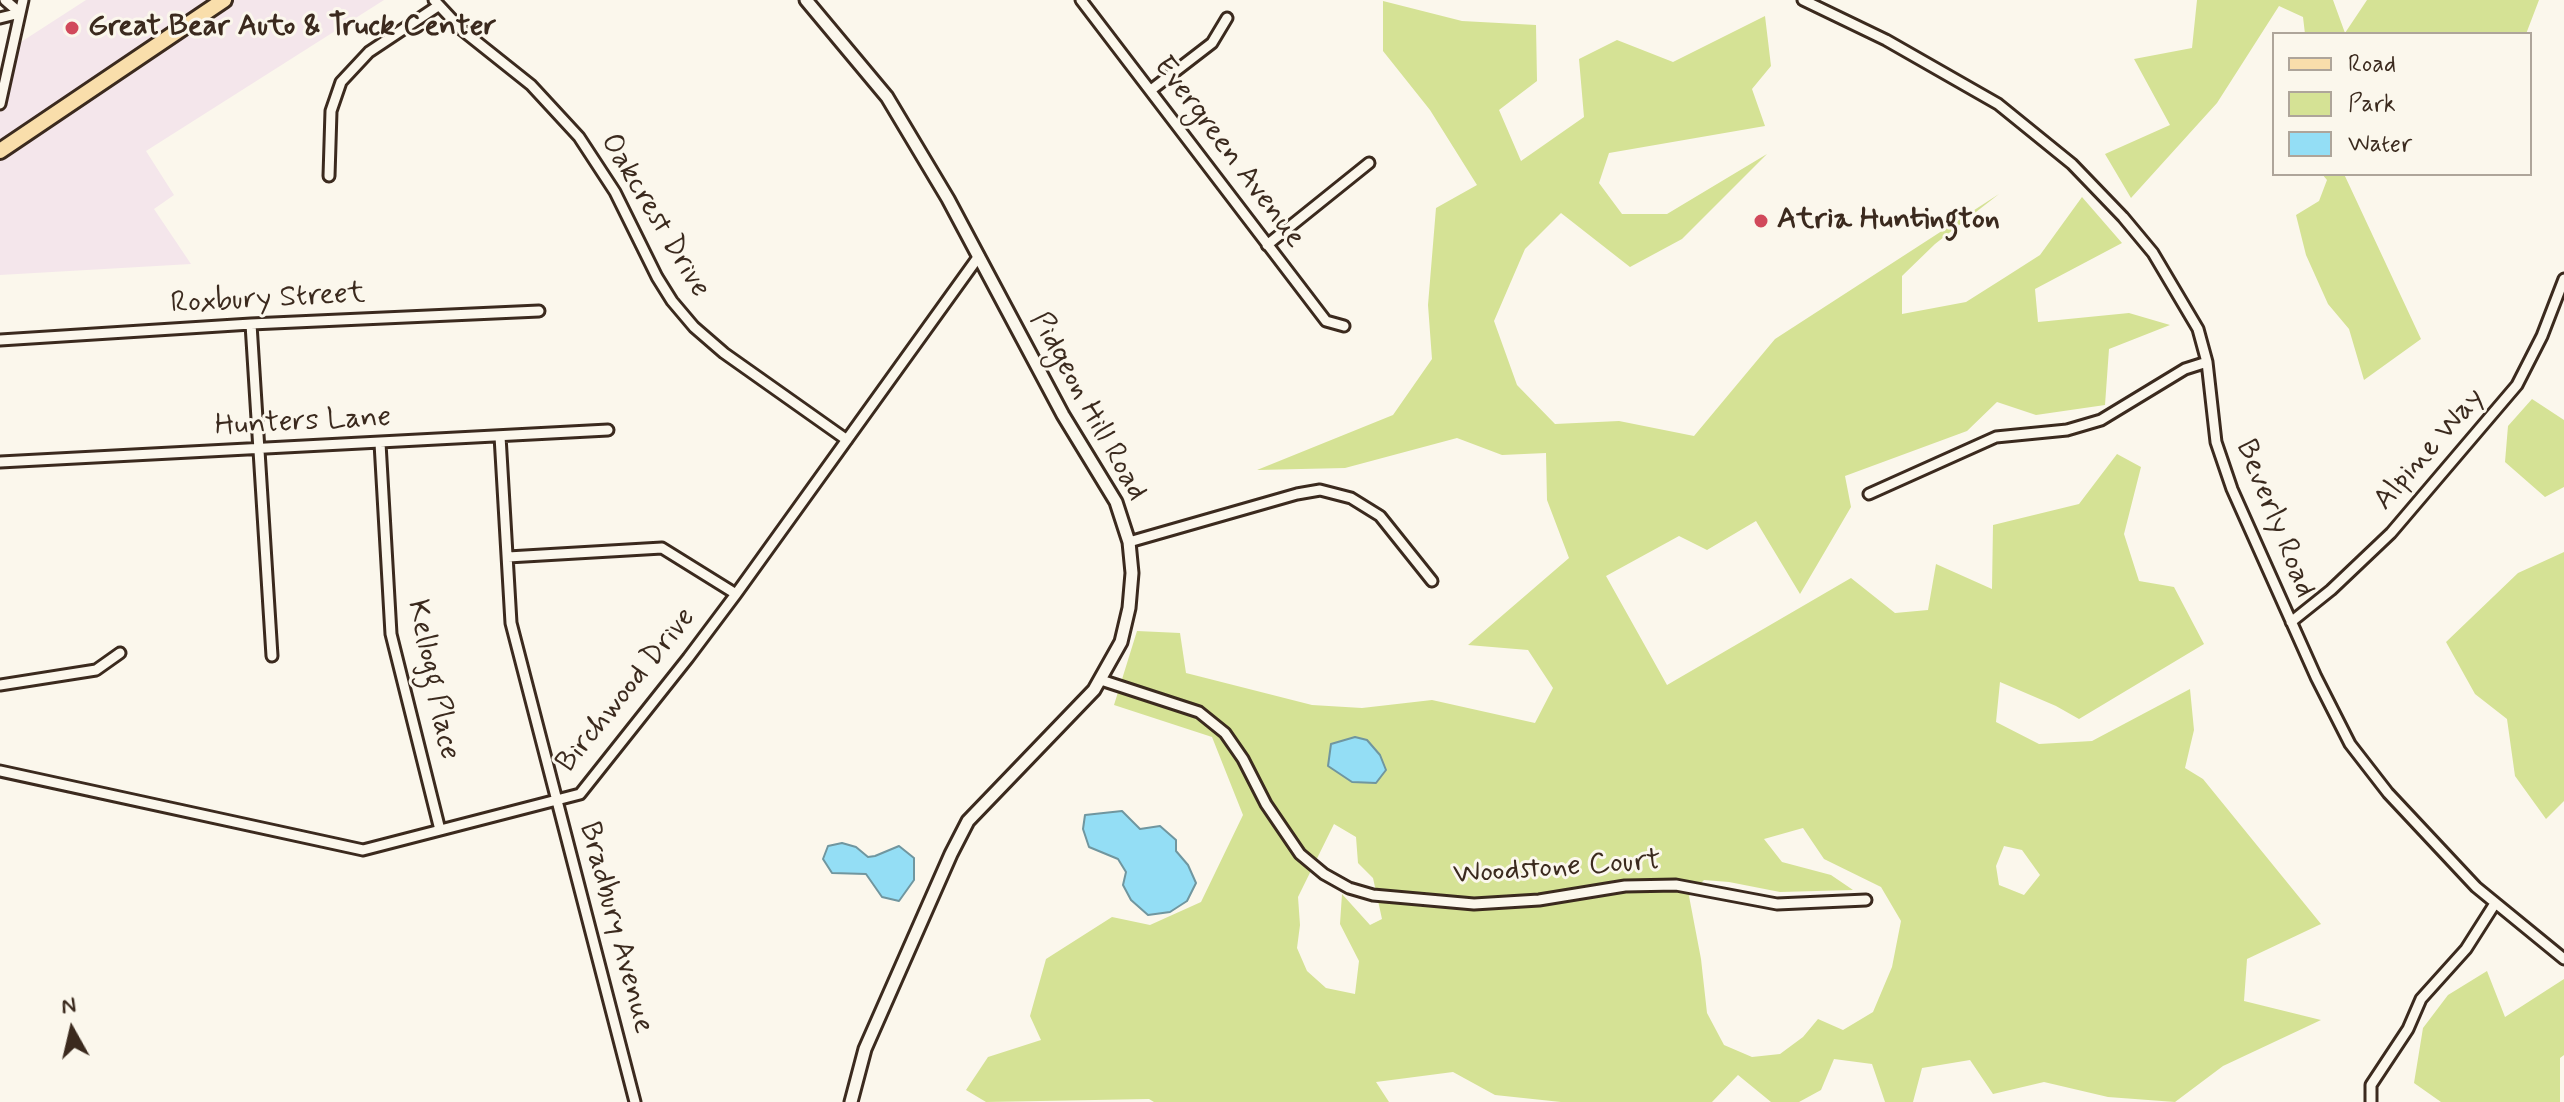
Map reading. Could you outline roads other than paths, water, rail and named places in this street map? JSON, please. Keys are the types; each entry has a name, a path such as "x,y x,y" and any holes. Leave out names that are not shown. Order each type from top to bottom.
{"main road":[{"path":"0,151 224,0"}],"street":[{"path":"5,0 20,13"},
{"path":"0,104 23,0"},
{"name":"Pidgeon Hill Road","path":"806,0 887,97 948,199 1057,404 1116,502 1129,542 1132,573 1129,608 1121,642 1101,680 968,821 865,1049 851,1102"},
{"name":"Evergreen Avenue","path":"1081,0 1326,321 1344,326"},
{"name":"Beverly Road","path":"1803,0 1886,40 1966,84 2022,121 2072,164 2153,253 2198,329 2207,362 2214,430 2222,462 2291,622 2350,744 2367,770 2494,905 2564,959"},
{"path":"329,176 331,111 341,82 369,52 436,3"},
{"name":"Oakcrest Drive","path":"436,3 462,30 531,85 579,137 615,192 657,277 694,327 724,353 847,440"},
{"path":"0,18 20,13"},
{"path":"1151,90 1212,43 1227,18"},
{"path":"1267,245 1369,163"},
{"name":"Birchwood Drive","path":"0,771 363,850 580,794 736,594 979,256"},
{"name":"Alpine Way","path":"2291,622 2322,598 2391,533 2517,385 2542,336 2564,279"},
{"name":"Roxbury Street","path":"0,340 251,324 539,311"},
{"path":"251,324 272,656"},
{"path":"1869,494 1996,437 2067,430 2101,420 2185,369 2207,362"},
{"name":"Hunters Lane","path":"0,462 608,430"},
{"name":"Bradbury Avenue","path":"500,436 511,623 635,1102"},
{"name":"Kellogg Place","path":"380,443 391,634 440,830"},
{"path":"1129,542 1320,490 1351,498 1380,516 1432,581"},
{"path":"508,557 662,548 736,594"},
{"path":"0,685 96,670 120,653"},
{"name":"Woodstone Court","path":"1101,680 1199,712 1225,733 1243,759 1266,804 1300,854 1324,874 1349,888 1373,895 1474,904 1539,900 1625,886 1676,885 1777,904 1866,900"},
{"path":"2371,1102 2371,1085 2408,1029 2421,999 2466,949 2494,905"}],"water":[{"path":"1355,737 1367,740 1380,755 1386,770 1376,783 1352,782 1328,766 1331,744"},
{"path":"1122,811 1140,829 1160,826 1176,840 1176,851 1188,865 1196,883 1187,901 1170,912 1148,915 1131,900 1123,885 1126,872 1118,859 1089,847 1083,829 1085,815"},
{"path":"842,843 856,847 868,857 899,846 914,858 914,880 899,901 882,897 866,874 832,873 823,859 828,846"}],"place":[{"name":"Great Bear Auto & Truck Center","path":"72,28"},
{"name":"Atria Huntington","path":"1761,221"}]}
